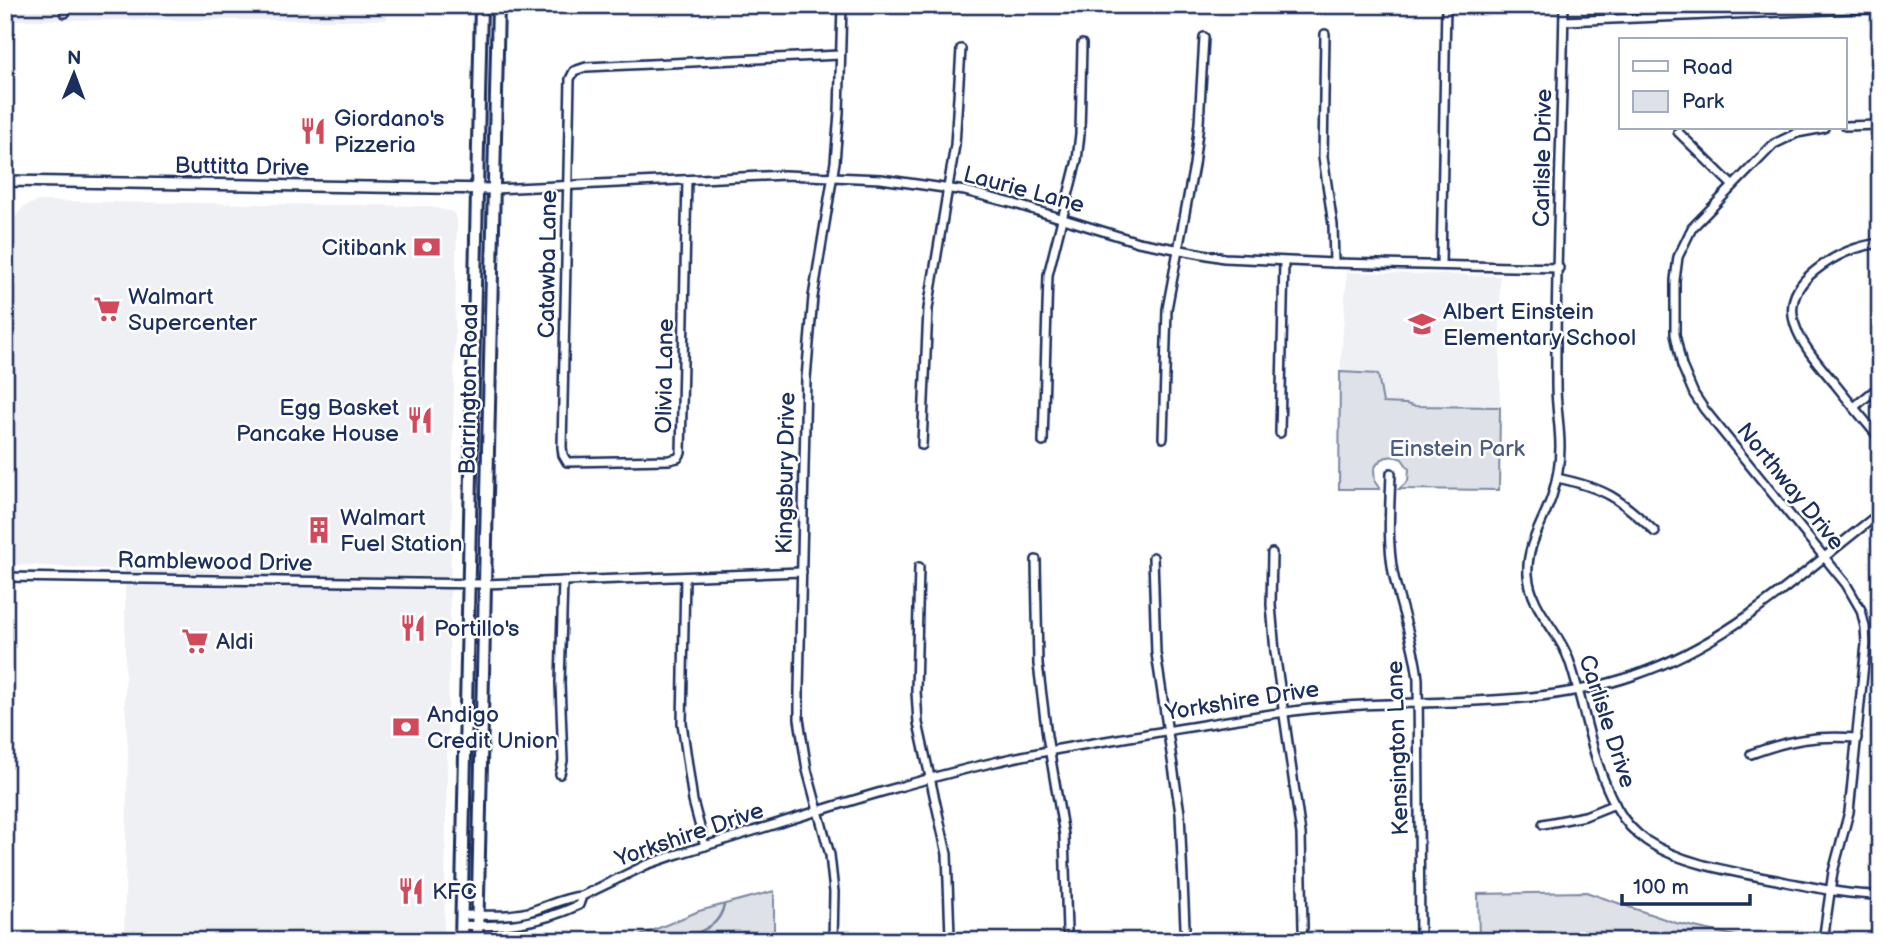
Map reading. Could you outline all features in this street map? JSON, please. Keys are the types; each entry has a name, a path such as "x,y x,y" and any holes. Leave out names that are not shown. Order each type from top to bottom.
{"main road":[{"name":"Barrington Road","path":"461,941 481,5"},
{"name":"Barrington Road","path":"477,941 498,5"}],"street":[{"name":"Kingsbury Drive","path":"832,941 833,879 827,841 807,770 799,719 805,406 809,336 834,176 842,5"},
{"path":"1441,265 1446,5"},
{"name":"Carlisle Drive","path":"1564,5 1556,384 1560,451 1557,478 1551,498 1532,540 1528,575 1537,607 1568,657 1592,748 1615,804 1639,835 1674,854 1739,873 1830,891 1880,895"},
{"path":"1564,21 1880,8"},
{"path":"1325,34 1323,157 1333,225 1334,263"},
{"path":"1163,438 1166,322 1194,165 1204,37"},
{"path":"1043,442 1047,287 1053,249 1073,181 1079,147 1082,44"},
{"path":"922,445 928,309 958,122 961,49"},
{"name":"Catawba Lane","path":"565,459 562,447 570,79 574,71 586,67 841,55"},
{"path":"1846,127 1880,125"},
{"name":"Northway Drive","path":"1813,130 1797,133 1774,144 1692,228 1678,257 1675,321 1678,352 1687,381 1704,409 1853,594 1866,627 1849,812 1830,891 1823,941"},
{"path":"1678,132 1732,185"},
{"name":"Laurie Lane","path":"477,189 834,176 898,180 948,188 1016,204 1138,242 1224,258 1284,262 1559,268"},
{"name":"Olivia Lane","path":"565,459 572,464 669,460 678,458 681,453 687,180"},
{"name":"Buttitta Drive","path":"5,181 477,189"},
{"path":"1880,243 1850,250 1813,272 1798,290 1793,308 1798,336 1880,439"},
{"path":"1280,433 1284,262"},
{"path":"1854,407 1880,386"},
{"name":"Kensington Lane","path":"1391,473 1391,561 1414,652 1418,702 1420,941"},
{"path":"1557,478 1605,491 1629,506 1655,532"},
{"name":"Yorkshire Drive","path":"461,920 477,920 503,926 536,921 579,905 582,896 653,862 931,779 1050,751 1333,706 1506,701 1577,691 1637,675 1707,643 1755,612 1880,513"},
{"path":"1272,553 1273,628 1301,834 1303,928"},
{"path":"1153,557 1156,653 1181,824 1185,927"},
{"path":"1036,561 1038,664 1064,835 1067,931"},
{"path":"919,567 917,702 920,733 947,854 950,936"},
{"name":"Ramblewood Drive","path":"5,577 485,584 802,572"},
{"path":"685,577 682,723 691,790 705,846"},
{"path":"560,774 563,761 560,683 563,581"},
{"path":"1751,754 1785,742 1812,737 1857,738"},
{"path":"1543,824 1585,816 1615,804"}],"shaded area":[{"path":"5,5 387,5 387,20 5,20"},
{"path":"38,201 427,206 453,212 457,220 444,941 124,941 128,749 125,703 125,570 5,564 5,289 14,219 23,207"},
{"name":"Albert Einstein Elementary School","path":"1347,272 1500,276 1500,407 1382,403 1378,374 1340,372"}],"green space":[{"name":"Einstein Park","path":"1340,372 1378,374 1383,403 1500,407 1499,490 1399,489 1408,481 1409,469 1402,459 1393,457 1382,459 1374,469 1375,482 1380,489 1339,489"},
{"path":"774,891 774,941 628,941 699,911"},
{"path":"1586,892 1676,923 1759,941 1479,941 1478,894"}],"waterway":[{"path":"687,941 713,924 724,906"}],"place":[{"name":"Giordano's Pizzeria","path":"313,131"},
{"name":"Citibank","path":"427,247"},
{"name":"Walmart Supercenter","path":"107,309"},
{"name":"Albert Einstein Elementary School","path":"1422,324"},
{"name":"Egg Basket Pancake House","path":"420,420"},
{"name":"Walmart Fuel Station","path":"319,530"},
{"name":"Portillo's","path":"413,628"},
{"name":"Aldi","path":"195,641"},
{"name":"Andigo Credit Union","path":"406,727"},
{"name":"KFC","path":"411,891"}]}
